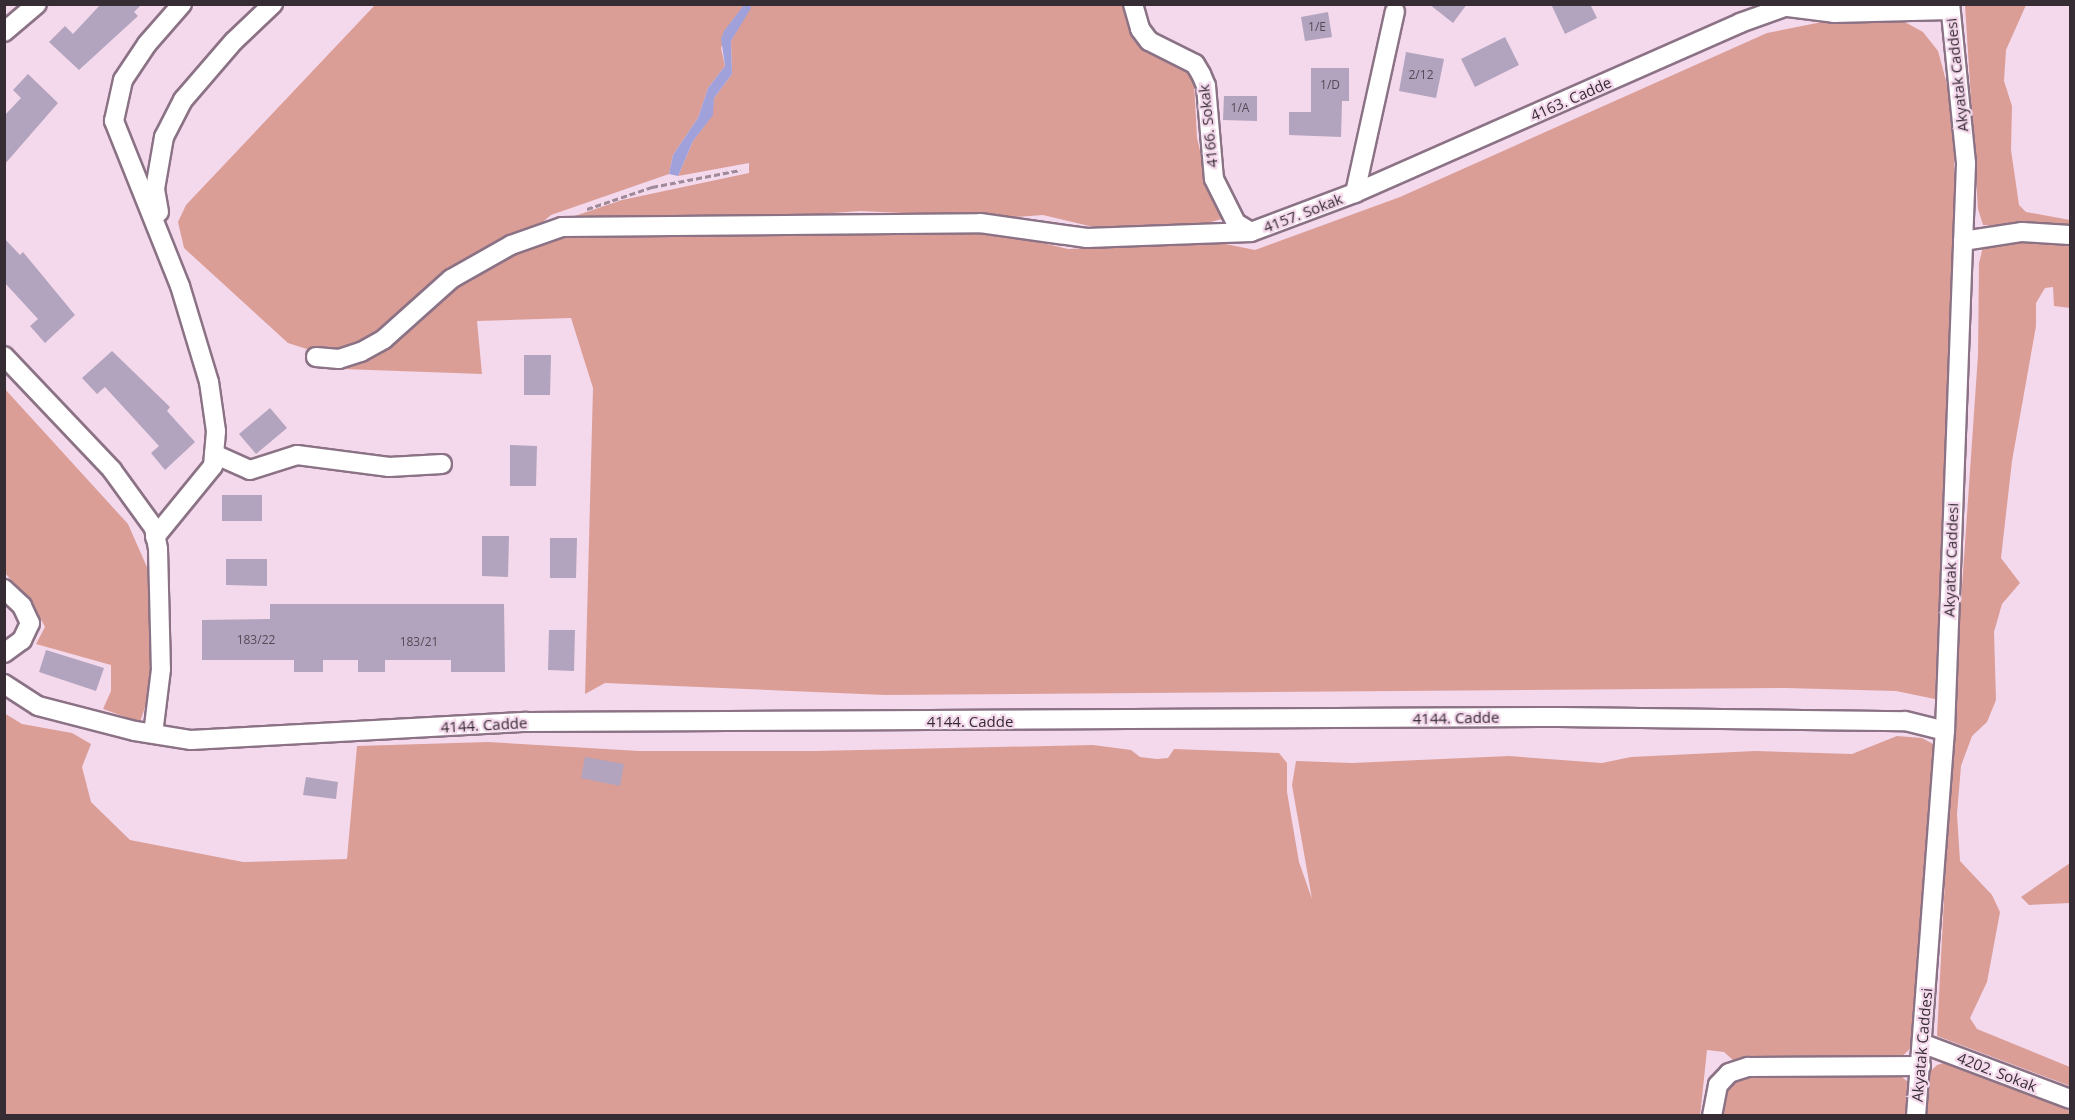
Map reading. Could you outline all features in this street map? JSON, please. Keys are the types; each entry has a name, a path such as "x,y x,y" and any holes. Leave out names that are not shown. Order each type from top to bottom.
{"street":[{"path":"4,32 37,4"},
{"path":"155,537 213,466 216,431 209,382 164,247 114,121 123,80 147,44 182,4"},
{"path":"164,247 155,189 164,137 183,100 234,41 273,4"},
{"name":"4166. Sokak","path":"1133,4 1140,29 1149,41 1195,64 1202,74 1206,86 1214,179 1236,224 1251,232"},
{"name":"4163. Cadde","path":"1355,193 1740,23 1791,6 1834,13 1950,7"},
{"path":"1355,193 1397,7"},
{"name":"Akyatak Caddesi","path":"1916,1116 1924,1044 1945,730 1966,163 1950,7"},
{"name":"4157. Sokak","path":"316,357 339,359 361,352 384,339 451,279 511,244 562,227 980,223 1087,238 1251,232 1355,193"},
{"path":"1963,241 2022,232 2070,236"},
{"path":"4,356 112,470 140,506 155,537 162,669 153,734"},
{"path":"214,454 250,470 297,455 388,467 442,464"},
{"path":"4,589 22,606 30,623 22,640 4,653"},
{"name":"4144. Cadde","path":"4,684 38,706 153,734 191,740 527,722 1548,717 1905,721 1945,730"},
{"name":"4202. Sokak","path":"1924,1044 2070,1100"},
{"path":"1712,1116 1718,1085 1729,1073 1748,1067 1922,1066"}],"path":[{"path":"585,210 652,187 740,170"}],"shaded area":[{"path":"751,4 1123,5 1124,14 1155,56 1183,65 1194,83 1197,138 1212,200 1225,218 1204,224 1106,230 1043,215 1004,218 860,211 765,218 560,221 622,200 749,173 749,163 678,176 693,141 712,115 714,98 732,74 731,41"},
{"path":"375,5 744,6 731,22 721,48 725,66 708,88 698,118 673,155 669,174 551,215 532,231 464,263 375,337 329,353 313,351 288,343 184,248 178,222 186,205"},
{"path":"1965,5 2026,5 2006,50 2004,81 2012,106 2011,150 2019,205 2026,212 2070,220 2070,230 1983,225 1978,209"},
{"path":"1901,20 1923,32 1938,51 1954,110 1954,236 1935,699 1896,691 1786,688 885,695 605,683 585,694 593,388 571,318 477,321 482,374 315,368 307,361 338,365 460,280 513,251 576,234 1004,234 1068,249 1216,242 1255,250 1400,197 1767,33 1827,21"},
{"path":"2019,238 2070,239 2070,308 2054,306 2053,287 2045,288 2036,303 2036,326 2012,461 2001,558 2020,583 2002,604 1994,632 1996,700 1987,722 1972,736 1961,766 1957,814 1960,861 1992,895 2000,912 1987,982 1970,1018 1977,1029 2070,1067 2070,1086 1937,1036 1954,703 1978,355 1979,263 1984,243"},
{"path":"4,388 128,524 150,574 152,686 140,722 103,709 111,691 111,665 36,644 45,627 34,606 5,573"},
{"path":"4,713 22,724 72,733 91,744 82,767 91,802 130,840 243,862 347,859 357,746 488,742 639,751 815,751 1093,745 1131,750 1140,757 1157,759 1168,758 1174,749 1279,753 1287,763 1287,792 1299,862 1312,899 1292,785 1296,761 1352,763 1509,756 1602,763 1631,757 1755,751 1852,754 1897,736 1922,738 1933,744 1934,761 1913,1046 1899,1059 1733,1060 1724,1052 1707,1050 1700,1116 5,1115"},
{"path":"2070,863 2070,903 2029,905 2021,897"},
{"path":"1947,1062 2070,1111 2070,1116 1924,1116 1929,1073 1937,1065"},
{"path":"1897,1073 1908,1082 1907,1115 1721,1116 1721,1099 1728,1083 1743,1074"}],"water":[{"path":"744,5 751,5 751,8 731,41 732,74 714,98 713,115 693,141 678,176 669,174 673,155 698,118 708,88 725,66 721,39 724,31"}],"building":[{"path":"101,4 142,4 134,12 138,16 79,70 49,42 65,26 73,34"},
{"path":"1429,4 1467,4 1453,23"},
{"path":"1551,4 1590,4 1597,18 1565,34"},
{"path":"1328,12 1332,37 1305,41 1301,17"},
{"path":"1505,37 1519,65 1475,87 1461,59"},
{"path":"1406,52 1444,59 1436,98 1399,91"},
{"path":"1311,68 1349,68 1349,101 1342,101 1341,137 1289,135 1289,112 1311,112"},
{"path":"28,74 58,103 4,165 4,116 21,98 13,90"},
{"path":"1224,96 1257,96 1257,121 1223,120"},
{"path":"4,238 20,255 23,252 75,315 45,343 30,326 38,319 4,282"},
{"path":"112,351 170,407 167,411 195,442 165,470 151,453 159,446 105,387 97,394 82,378"},
{"path":"524,355 551,355 550,395 524,395"},
{"path":"270,408 287,428 256,454 239,434"},
{"path":"510,445 537,446 536,486 510,486"},
{"path":"222,495 262,495 262,521 222,521"},
{"path":"482,536 509,536 508,577 482,576"},
{"path":"550,538 577,538 576,578 550,578"},
{"path":"226,559 267,559 267,586 226,585"},
{"path":"270,604 504,604 505,672 451,672 451,660 385,660 385,672 358,672 358,660 323,660 323,672 294,672 294,660 202,660 202,620 270,619"},
{"path":"549,630 575,630 574,671 548,670"},
{"path":"46,650 104,668 96,691 39,672"},
{"path":"585,757 624,764 620,786 581,778"},
{"path":"306,777 338,782 336,799 303,795"}]}
